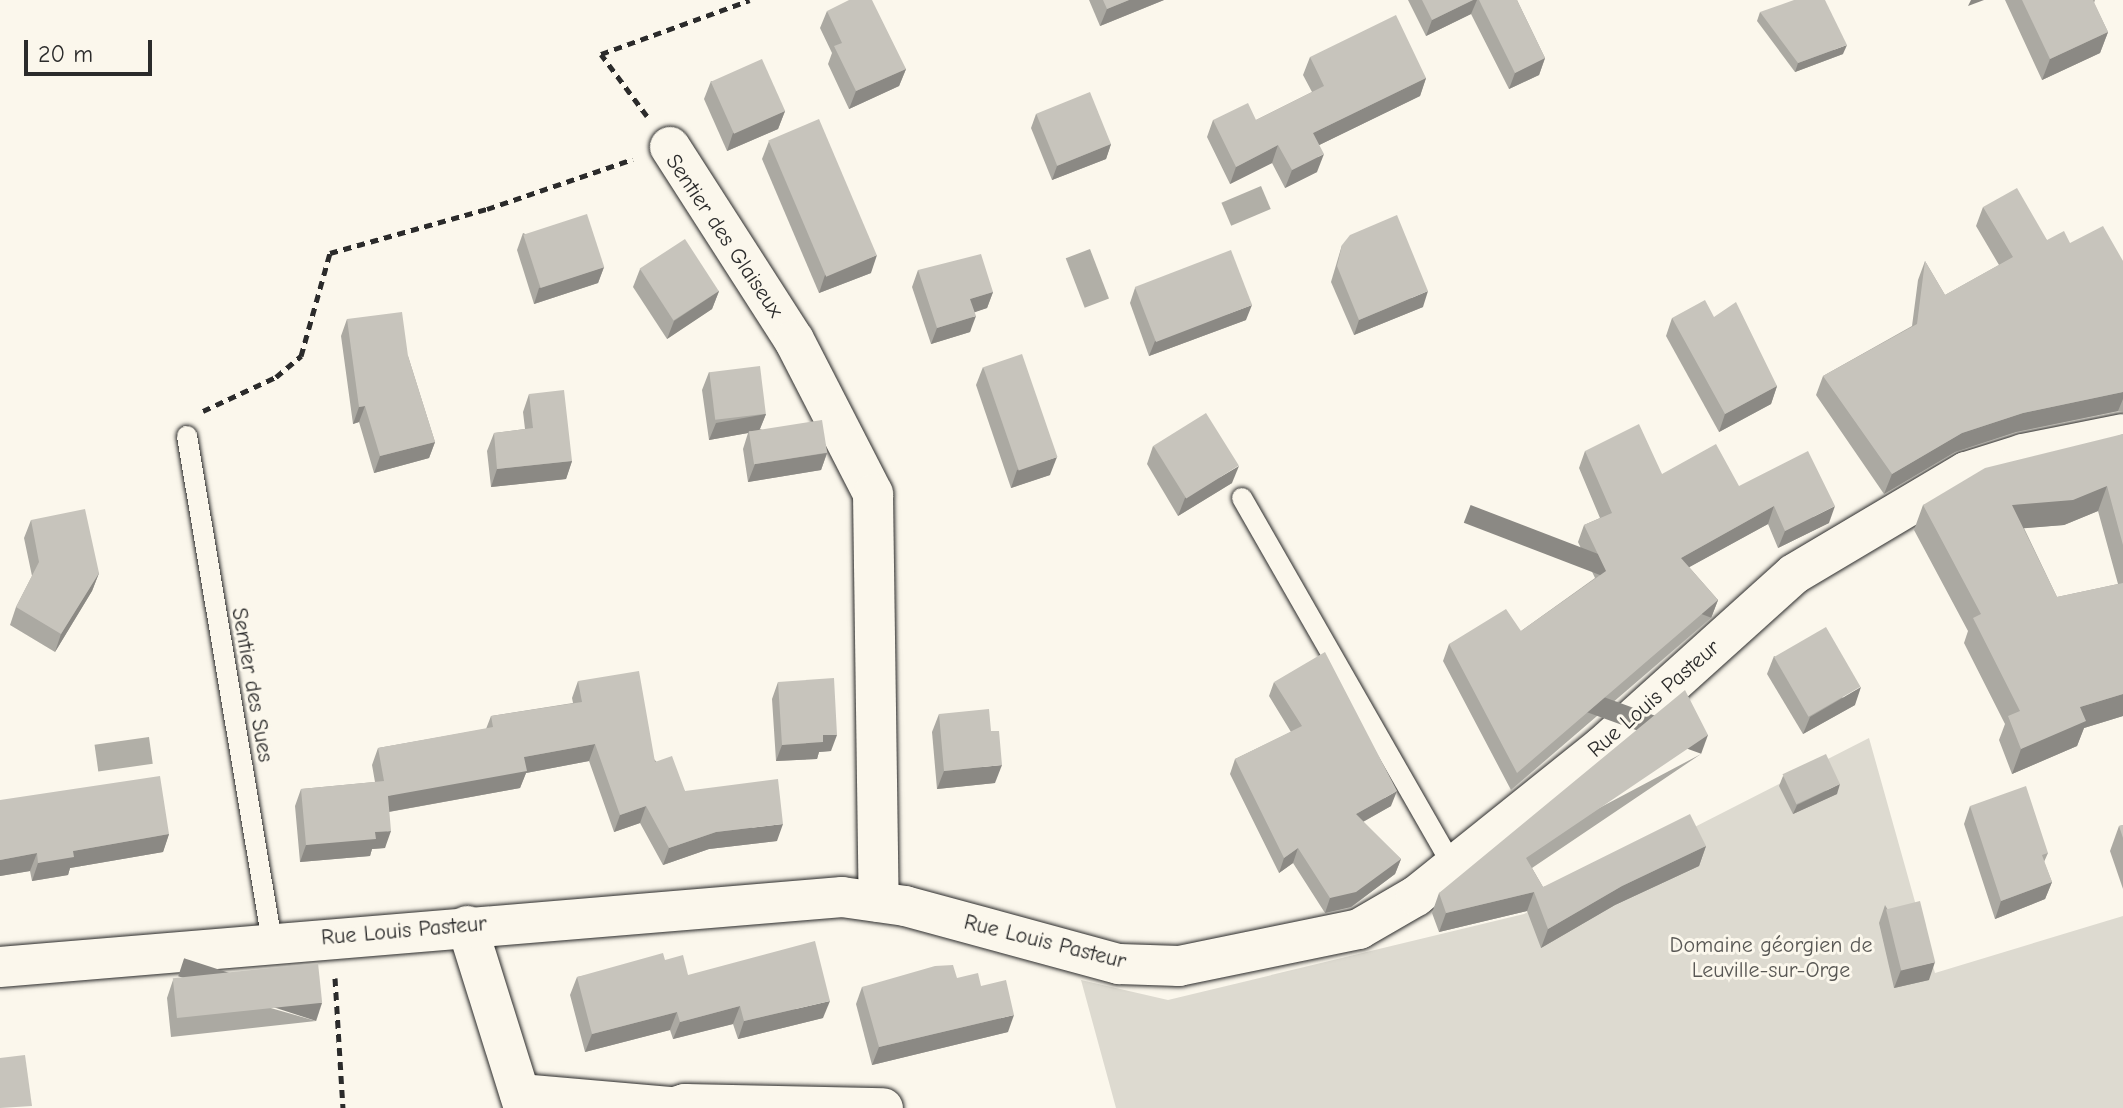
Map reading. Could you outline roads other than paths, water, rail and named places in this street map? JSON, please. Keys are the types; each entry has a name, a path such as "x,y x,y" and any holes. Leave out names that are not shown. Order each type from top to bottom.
{"street":[{"name":"Sentier des Glaiseux","path":"670,147 794,340 873,494 879,902"},
{"name":"Rue Louis Pasteur","path":"0,967 842,897 879,902 1119,964 1179,966 1359,929 1416,896 1602,747 1794,574 1966,472 2023,454 2123,434"},
{"path":"467,926 522,1101 672,1108 883,1108"}],"lane":[{"name":"Sentier des Sues","path":"187,436 272,942"},
{"path":"1242,498 1453,866"}],"park label":[{"name":"Domaine géorgien de Leuville-sur-Orge","path":"1771,958"}]}
